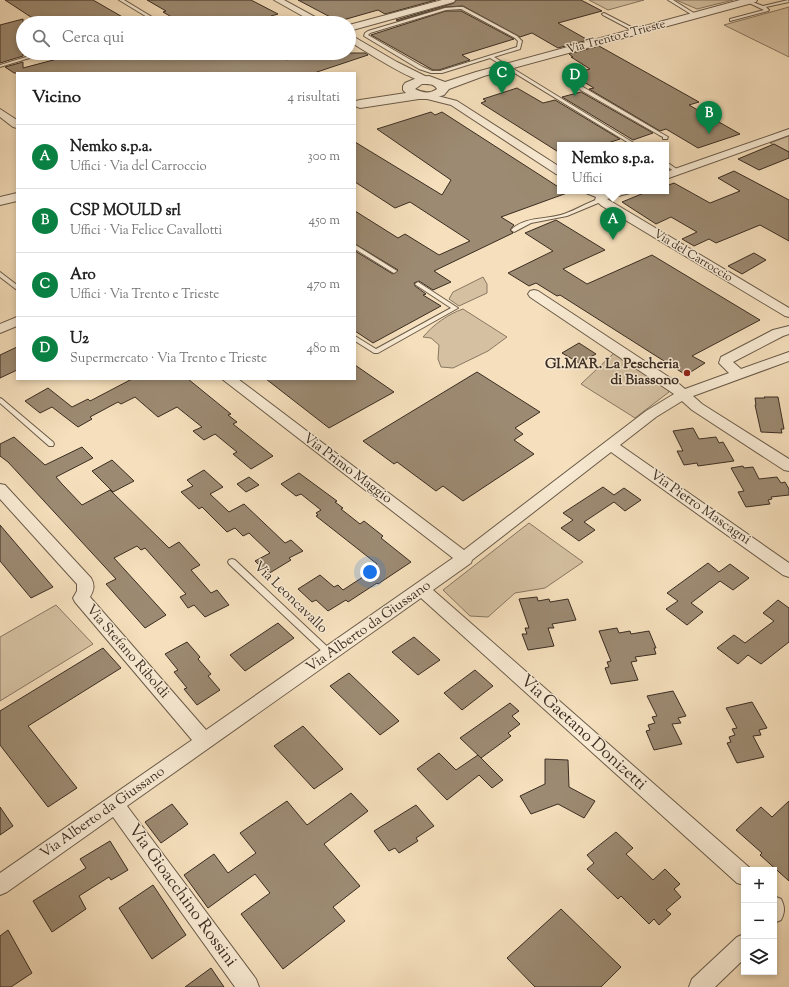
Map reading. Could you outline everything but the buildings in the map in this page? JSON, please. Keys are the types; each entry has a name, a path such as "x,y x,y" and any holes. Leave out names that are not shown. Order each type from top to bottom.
{"street":[{"path":"278,0 309,16"},
{"path":"356,26 452,0"},
{"name":"Via Trento e Trieste","path":"358,105 397,93 414,82 436,84 480,74 750,1"},
{"path":"356,42 394,64 436,84 454,104 557,170"},
{"path":"394,64 409,86 409,90 413,93 454,104"},
{"name":"Via Trento e Trieste","path":"358,105 437,94 436,84"},
{"path":"0,112 16,124"},
{"path":"669,175 789,132"},
{"name":"Via del Carroccio","path":"595,194 789,313"},
{"path":"601,198 616,194"},
{"path":"0,201 16,197"},
{"path":"534,294 673,386 684,394 697,407 789,466"},
{"path":"0,329 16,321"},
{"path":"739,375 726,362 726,360 778,333 789,330"},
{"name":"Via Alberto da Giussano","path":"0,885 115,806 204,741 465,559 651,414 684,394 789,356"},
{"name":"Via Primo Maggio","path":"230,380 465,559"},
{"name":"Via Pietro Mascagni","path":"610,445 789,571"},
{"name":"Via Stefano Riboldi","path":"0,488 85,582 85,591 81,598 204,741"},
{"name":"Via Gaetano Donizetti","path":"422,590 741,873"},
{"name":"Via Gioacchino Rossini","path":"115,806 248,987"},
{"path":"700,987 741,947"}],"lane":[{"path":"121,0 148,16"},
{"path":"670,0 695,15"},
{"path":"731,20 767,10 750,1"},
{"path":"763,7 789,1"},
{"path":"491,57 519,48 520,41 512,34 462,8 446,9 366,34 366,36 431,72 440,72 491,57 630,142"},
{"path":"604,14 636,31"},
{"path":"0,66 20,60"},
{"path":"581,88 666,137 665,138"},
{"path":"669,166 679,172"},
{"path":"514,230 518,226 540,220 560,217 601,198"},
{"path":"356,249 394,271"},
{"path":"0,274 16,287"},
{"path":"356,339 376,352 455,308 418,284"},
{"path":"0,400 51,444"},
{"name":"Via Leoncavallo","path":"232,562 330,654"}],"shaded area":[{"path":"589,0 644,0 608,10"},
{"path":"676,0 733,0 697,9"},
{"path":"789,7 789,57 724,25"},
{"path":"789,136 789,152 770,143"},
{"path":"483,277 487,284 487,293 459,306 449,299 453,292"},
{"path":"463,309 507,337 488,351 453,368 441,367 438,359 439,345 431,338 423,337 441,320"},
{"path":"614,353 668,386 669,392 635,418 581,384"},
{"path":"529,523 583,562 545,588 515,593 488,617 470,616 443,590"},
{"path":"56,605 93,644 0,701 0,637"}],"place":[{"name":"Aro","path":"502,94"},
{"name":"U2","path":"575,96"},
{"name":"CSP MOULD srl","path":"709,134"},
{"name":"Nemko s.p.a.","path":"613,240"},
{"name":"GI.MAR. La Pescheria di Biassono","path":"687,373"}]}
